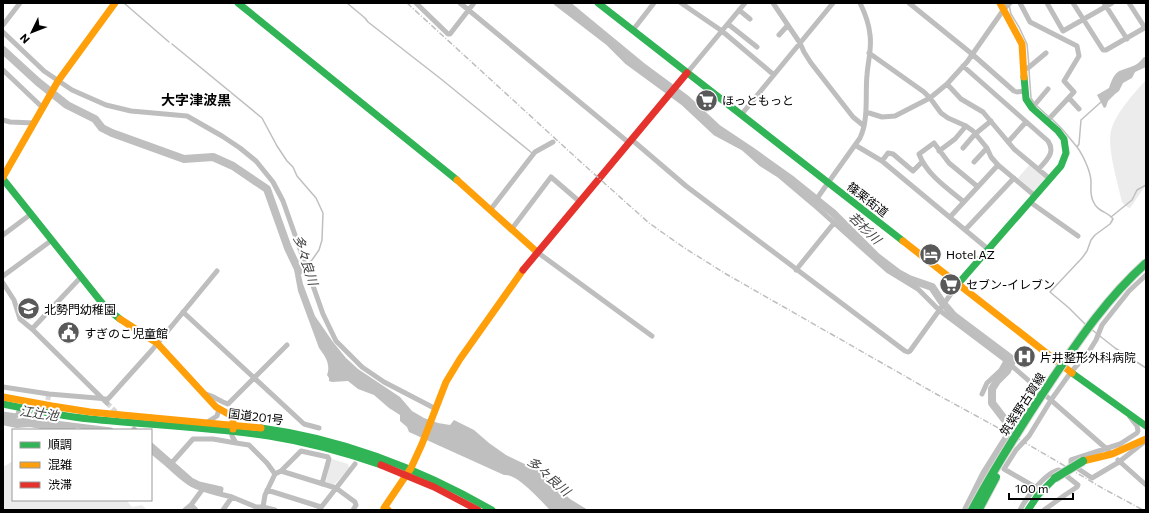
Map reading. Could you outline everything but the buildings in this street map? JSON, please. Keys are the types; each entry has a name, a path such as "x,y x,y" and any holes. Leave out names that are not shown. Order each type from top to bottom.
{"main road":[{"path":"115,3 58,82 3,178 106,308 114,315 157,343 219,409 230,415 233,428"},
{"path":"238,3 463,184 491,209 511,230 537,252"},
{"name":"篠栗街道","path":"598,3 1071,372 1146,426"},
{"path":"958,284 1061,166 1066,153 1064,139 1058,131 1032,108 1026,99 1022,44 1005,5"},
{"path":"385,509 409,471 424,440 444,386 452,371 537,252 603,175 629,140 687,73"},
{"name":"筑紫野古賀線","path":"972,510 1010,444 1083,333 1123,284 1146,262"},
{"name":"筑紫野古賀線","path":"978,510 1006,459 1096,322 1118,297 1146,270"},
{"name":"国道201号","path":"3,398 101,413 206,422 261,435 292,440 409,471 478,510"},
{"name":"国道201号","path":"3,404 100,420 294,433 347,446 456,489 492,510"},
{"path":"1028,510 1038,495 1055,478 1083,461 1106,456 1146,439"}],"street":[{"path":"3,25 20,3"},
{"path":"416,3 448,34 450,34 474,3"},
{"path":"460,3 686,186 796,270 908,352 958,284"},
{"path":"556,3 608,43 627,62 683,103 715,133 743,148 761,164 780,176 814,204 887,270 918,289 939,310 1006,361 1108,450"},
{"path":"632,30 654,3"},
{"path":"680,3 722,31 774,75"},
{"path":"687,73 744,3"},
{"path":"773,3 816,69 853,117 864,126"},
{"path":"741,115 833,3"},
{"path":"814,204 860,138 864,126 870,39 868,22 860,3"},
{"path":"909,3 972,54 1014,91 1025,91"},
{"path":"1020,3 1030,22 1077,46 1079,56 1064,81 1074,92 1047,121"},
{"path":"1047,3 1063,31"},
{"path":"1073,3 1103,50 1106,50 1146,28 1129,3"},
{"path":"1057,36 1105,5 1112,3"},
{"path":"866,112 882,117 895,116 930,98 947,84 963,66 1005,5"},
{"path":"1105,5 1127,39"},
{"path":"739,10 750,19"},
{"path":"728,24 757,47"},
{"path":"779,35 788,25"},
{"path":"3,32 58,82 72,90 106,105 131,111 186,116 222,136 256,161 273,182 283,201 323,314 336,341 362,367 384,382 435,410"},
{"path":"1024,69 1028,68 1046,52"},
{"path":"869,53 918,88 930,98 941,113 948,118 966,126 987,148 990,157 1014,178 1032,199 1078,236"},
{"path":"963,66 1048,141 1051,148 1050,156 1039,169"},
{"path":"3,70 44,107"},
{"path":"947,84 961,99 983,112 1014,149 1050,179"},
{"path":"1032,108 1048,90"},
{"path":"1069,98 1079,109"},
{"path":"3,120 10,122 34,123"},
{"path":"964,148 975,134 991,121"},
{"path":"1008,142 1026,122"},
{"path":"939,151 956,139 966,126"},
{"path":"491,209 535,152 553,142"},
{"path":"964,202 929,172 922,162 919,154 934,143 949,164 978,187"},
{"path":"855,145 882,161 988,249"},
{"path":"974,162 987,148"},
{"path":"882,161 888,153 893,154 913,171 922,162"},
{"path":"950,217 998,165"},
{"path":"511,230 552,177 580,202"},
{"path":"965,230 1014,178"},
{"path":"3,235 31,214"},
{"path":"796,270 834,223"},
{"path":"3,276 52,240"},
{"path":"537,252 652,336"},
{"path":"3,387 49,394 108,399 217,271"},
{"path":"1035,488 1004,469 1016,450 1029,436 1051,400 1071,372 1088,353 1096,340 1102,325 1128,291 1146,275"},
{"path":"32,329 81,276"},
{"path":"4,284 14,300 20,319 107,403"},
{"path":"183,312 304,424 319,428"},
{"path":"204,394 211,394 219,401 228,404 288,345"},
{"path":"982,394 987,383 1001,370 1006,361"},
{"path":"3,414 16,416 20,408"},
{"path":"206,422 217,416 219,409"},
{"path":"1123,449 1132,441 1138,430 1137,426 1125,411"},
{"path":"3,417 17,421 31,420 102,429"},
{"path":"233,428 232,436 236,443"},
{"path":"1137,434 1108,450 1071,460 1071,464 1092,478 1142,444 1146,439"},
{"path":"249,446 253,438 261,435"},
{"path":"275,474 267,463 249,446 213,439 193,439 168,466 188,484 202,490 232,497 255,509 264,507 275,510"},
{"path":"152,446 171,464 192,480 199,484 221,489 220,494"},
{"path":"264,507 264,495 275,474 281,471 301,451 328,457 329,459 322,484"},
{"path":"1118,461 1146,485"},
{"path":"267,490 320,508 355,464"},
{"path":"1020,510 1024,502 1035,488 1054,471 1059,470 1078,485 1078,487 1044,510"},
{"path":"281,471 336,488 355,502 356,505 353,510"},
{"path":"185,510 192,505 202,490"},
{"path":"223,510 232,497"},
{"path":"192,505 196,510"}],"shaded area":[{"path":"1146,57 1146,67 1135,72 1132,78 1123,83 1119,91 1108,101 1106,107 1104,108 1097,95 1109,88 1113,78 1119,71 1131,67"},
{"path":"1146,80 1146,185 1130,208 1122,202 1110,147 1110,138 1116,118 1131,97"},
{"path":"1030,164 1046,178 1034,192 1018,178"},
{"path":"298,261 303,284 315,316 333,342 346,358 358,369 400,397 412,411 424,418 450,425 454,420 474,430 506,455 535,469 537,463 541,465 539,470 570,499 588,510 550,510 528,488 515,478 504,475 409,432 407,427 400,421 400,415 374,395 358,389 348,381 329,381 327,375 327,360 319,348 298,291 293,264"},
{"path":"332,459 348,464 349,468 334,485 326,482"},
{"path":"12,462 12,501 127,501 132,507 142,505 147,510 3,510 3,467"}],"waterway":[{"path":"124,3 169,42"},
{"path":"347,3 368,22 532,153"},
{"name":"若杉川","path":"565,3 644,68 686,99 717,128 792,180 833,213 877,257 898,273 909,279 932,287 954,316 1010,358 1012,361 1007,371 997,381 992,389 992,403 1010,428 1006,439 984,474 966,510"},
{"path":"1009,5 1011,14 1027,44 1029,66"},
{"path":"172,44 262,118 277,146 293,167 297,176 316,198 323,213 322,240 319,250 308,263"},
{"name":"多々良川","path":"3,50 38,82 67,105 95,119 102,128 184,159 213,157 233,166 267,189 288,248 299,271"},
{"path":"1029,70 1031,98 1034,103"},
{"path":"1086,325 1050,292 1082,258 1095,235 1110,224 1113,219 1095,205 1091,194 1090,173 1077,147 1079,144 1081,120 1101,102"},
{"path":"1037,106 1049,117"},
{"path":"1052,119 1077,147"},
{"path":"1111,217 1132,200 1137,190 1146,185"},
{"path":"1091,329 1115,348 1146,368"},
{"name":"江辻池","path":"3,421 17,424 30,423 66,429"},
{"name":"江辻池","path":"152,450 169,464"}],"tunnel":[{"path":"43,422 49,394"},
{"path":"107,403 118,414"}],"railway":[{"path":"407,3 649,223 683,247 726,274 1143,510"}],"traffic: fast":[{"path":"238,3 457,180"},
{"path":"598,3 903,241"},
{"path":"958,284 1061,166 1066,153 1064,139 1058,131 1032,108 1026,99 1024,77"},
{"path":"3,179 106,308 120,319"},
{"path":"972,510 1010,444 1073,349 1107,304 1146,263"},
{"path":"1072,373 1146,426"},
{"path":"3,404 79,418 225,430 269,436 325,448 381,465"},
{"path":"261,428 322,440 381,458 437,481 492,510"},
{"path":"1055,478 1083,461"},
{"path":"979,509 996,477"},
{"path":"1028,510 1038,495 1055,478"}],"traffic: slow":[{"path":"3,177 58,81 115,3"},
{"path":"1000,3 1022,44 1024,77"},
{"path":"457,180 537,252"},
{"path":"903,241 1072,373"},
{"path":"388,510 384,508 411,468 446,382 460,359 523,270"},
{"path":"120,319 157,343 216,407 230,415 233,420 233,429"},
{"path":"3,397 90,412 261,428"},
{"path":"1083,461 1112,454 1146,439"}],"traffic: jam":[{"path":"523,270 687,73"},
{"path":"381,465 434,487 478,510"}],"place":[{"name":"ほっともっと","path":"706,100"},
{"name":"Hotel AZ","path":"931,254"},
{"name":"セブン-イレブン","path":"950,284"},
{"name":"北勢門幼稚園","path":"28,309"},
{"name":"すぎのこ児童館","path":"69,333"},
{"name":"片井整形外科病院","path":"1024,357"}],"district":[{"name":"大字津波黒","path":"196,99"}]}
